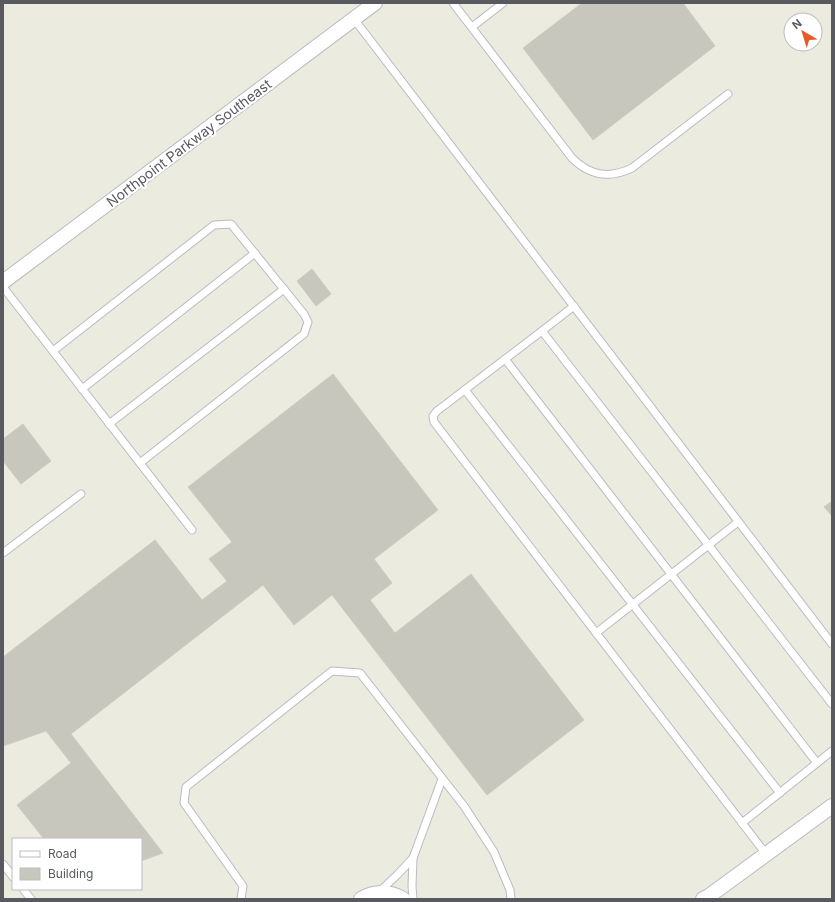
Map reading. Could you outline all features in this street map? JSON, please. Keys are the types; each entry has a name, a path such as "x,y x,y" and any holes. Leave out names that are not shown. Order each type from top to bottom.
{"street":[{"name":"Northpoint Parkway Southeast","path":"3,282 375,3"},
{"path":"703,899 832,806"},
{"path":"361,899 365,896 378,893 388,893 403,899"}],"lane":[{"path":"453,3 572,158 586,169 594,173 613,175 622,173 632,168 728,94"},
{"path":"472,27 503,3"},
{"path":"354,19 832,644"},
{"path":"53,351 214,225 231,224 304,314 308,322 304,334 140,463"},
{"path":"82,389 255,253"},
{"path":"3,287 192,530"},
{"path":"110,424 284,289"},
{"path":"574,306 438,411 433,416 434,422 766,854"},
{"path":"542,331 832,704"},
{"path":"505,359 818,763"},
{"path":"465,390 780,793"},
{"path":"3,554 81,494"},
{"path":"596,633 738,522"},
{"path":"241,899 243,886 184,803 186,787 332,671 360,673 464,806 494,852 510,890 511,899"},
{"path":"742,823 832,751"},
{"path":"413,899 413,858 442,778"},
{"path":"378,893 413,858"},
{"path":"3,864 12,876"},
{"path":"24,890 31,899"}],"building":[{"path":"582,3 683,3 715,46 593,140 523,48"},
{"path":"312,269 331,294 316,306 297,281"},
{"path":"333,374 438,510 374,559 392,583 370,600 395,633 471,574 584,720 487,795 332,595 294,625 263,585 71,734 163,853 142,861 142,838 43,838 17,805 71,763 46,731 3,746 3,657 155,540 202,600 227,581 209,559 232,542 188,487"},
{"path":"23,424 51,461 21,484 3,461 3,439"},
{"path":"832,501 832,516 824,507"}]}
